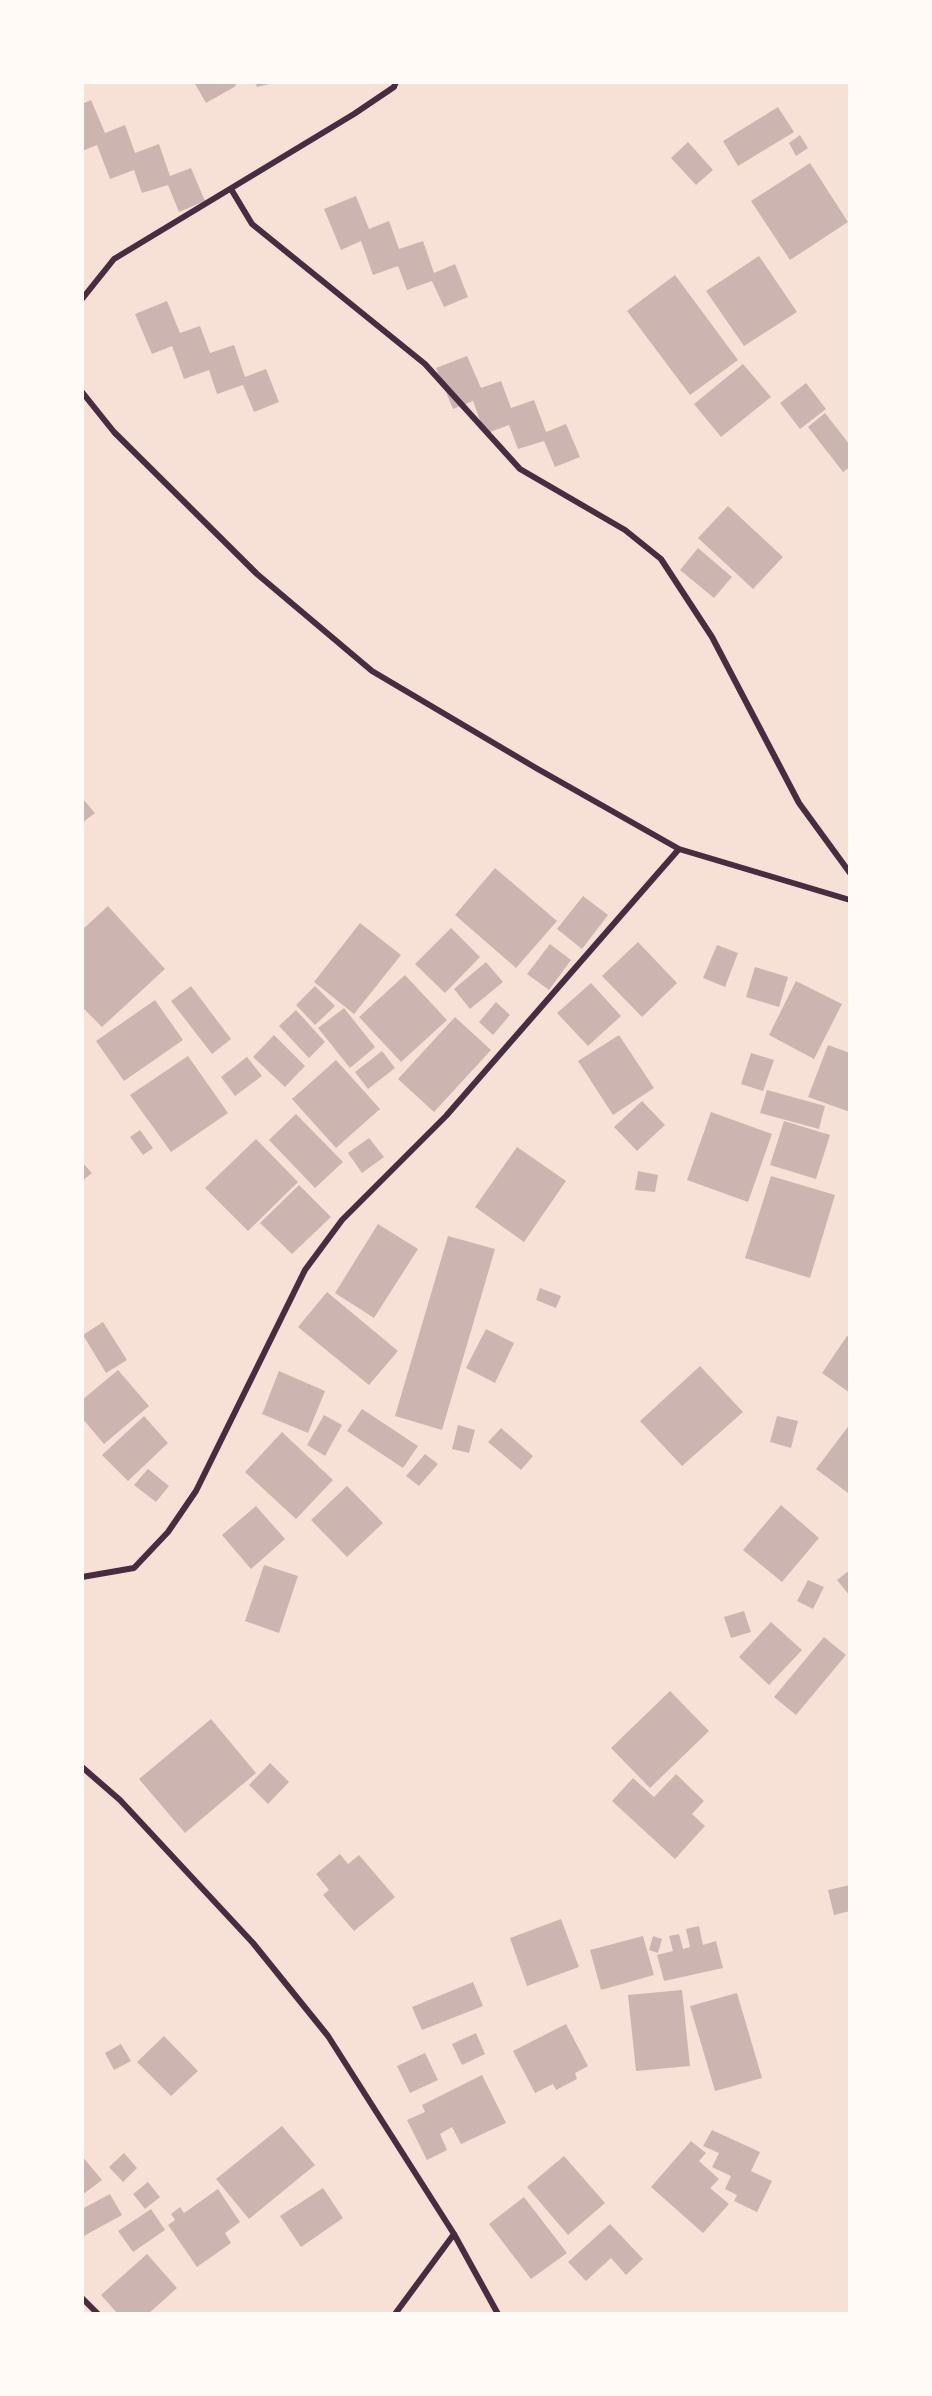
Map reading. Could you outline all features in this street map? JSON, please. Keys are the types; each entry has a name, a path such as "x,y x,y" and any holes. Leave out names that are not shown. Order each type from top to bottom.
{"street":[{"path":"82,299 114,259 354,114 394,87 396,82"},
{"path":"231,189 252,224 425,364 520,469 625,530 662,559 712,637 799,803 849,873"},
{"path":"82,393 114,432 257,574 372,671 536,768 680,849 849,900"},
{"path":"82,1577 134,1568 168,1532 196,1491 305,1270 342,1220 446,1116 680,849"},
{"path":"82,1767 120,1800 253,1943 328,2036 454,2234 498,2313"},
{"path":"395,2313 454,2234"},
{"path":"82,2298 98,2313"}],"building":[{"path":"194,82 234,82 236,86 206,103"},
{"path":"255,82 273,82 273,83 257,87"},
{"path":"91,100 105,133 125,125 135,153 159,144 170,176 191,168 205,201 179,212 168,185 142,193 134,170 110,179 97,145 82,151 82,104"},
{"path":"778,107 794,132 738,166 723,141"},
{"path":"800,135 808,148 796,156 789,143"},
{"path":"688,142 713,170 696,185 671,158"},
{"path":"810,163 848,222 790,260 751,201"},
{"path":"356,196 369,229 389,221 399,249 423,241 434,273 455,264 468,297 444,307 432,281 407,290 398,266 373,275 361,241 341,250 324,209"},
{"path":"759,256 797,312 744,346 706,291"},
{"path":"675,275 738,360 690,395 627,311"},
{"path":"167,301 180,333 200,326 210,353 234,345 245,377 266,369 279,402 254,412 243,385 217,394 209,370 184,379 172,346 152,354 135,314"},
{"path":"467,356 481,388 501,381 511,408 534,400 546,432 566,424 580,457 555,467 544,441 518,449 509,425 485,434 473,401 453,409 436,368"},
{"path":"743,364 771,397 721,437 694,404"},
{"path":"806,383 826,409 800,429 780,403"},
{"path":"825,413 850,445 850,467 843,472 808,427"},
{"path":"728,506 783,557 753,589 698,538"},
{"path":"698,548 732,577 714,598 680,570"},
{"path":"82,798 95,813 82,823"},
{"path":"495,868 557,921 516,968 455,915"},
{"path":"583,896 608,915 582,949 557,929"},
{"path":"108,906 165,969 102,1027 82,1007 82,930"},
{"path":"360,923 401,955 354,1014 314,982"},
{"path":"451,928 480,957 445,993 415,964"},
{"path":"638,942 677,983 642,1017 602,976"},
{"path":"550,944 571,960 549,990 527,974"},
{"path":"717,945 738,953 725,987 703,978"},
{"path":"486,962 503,982 470,1009 454,989"},
{"path":"755,967 788,977 779,1007 746,997"},
{"path":"405,975 447,1020 401,1062 359,1017"},
{"path":"796,981 842,1004 814,1059 769,1035"},
{"path":"591,983 621,1016 588,1046 557,1013"},
{"path":"191,986 231,1039 212,1054 171,1001"},
{"path":"315,986 335,1006 315,1025 296,1005"},
{"path":"155,1000 183,1040 124,1081 96,1041"},
{"path":"496,1002 510,1015 493,1035 479,1022"},
{"path":"344,1008 375,1047 350,1068 318,1028"},
{"path":"296,1010 325,1042 309,1058 279,1026"},
{"path":"455,1017 491,1050 434,1112 398,1079"},
{"path":"274,1035 305,1066 285,1087 253,1057"},
{"path":"619,1035 654,1088 613,1115 578,1061"},
{"path":"828,1045 850,1053 850,1112 808,1097"},
{"path":"382,1051 395,1068 368,1089 355,1072"},
{"path":"751,1053 774,1060 763,1091 741,1084"},
{"path":"188,1056 228,1113 171,1152 130,1095"},
{"path":"247,1057 262,1076 235,1096 221,1077"},
{"path":"336,1060 380,1109 336,1148 292,1099"},
{"path":"767,1090 825,1106 819,1129 760,1113"},
{"path":"642,1101 665,1125 637,1151 614,1127"},
{"path":"711,1112 772,1134 748,1202 687,1180"},
{"path":"296,1114 343,1162 315,1188 269,1140"},
{"path":"784,1121 830,1135 816,1179 770,1165"},
{"path":"140,1130 153,1148 143,1155 130,1137"},
{"path":"369,1138 384,1157 362,1173 348,1153"},
{"path":"256,1139 298,1182 248,1231 205,1188"},
{"path":"517,1147 566,1181 524,1242 475,1207"},
{"path":"82,1162 92,1173 82,1181"},
{"path":"638,1171 658,1175 655,1192 635,1190"},
{"path":"771,1176 835,1195 810,1278 745,1258"},
{"path":"299,1185 331,1217 292,1254 260,1223"},
{"path":"378,1224 418,1249 374,1318 335,1293"},
{"path":"448,1236 495,1249 442,1430 395,1416"},
{"path":"540,1288 561,1296 556,1308 536,1300"},
{"path":"327,1292 398,1351 369,1385 298,1327"},
{"path":"103,1322 127,1360 106,1373 83,1335"},
{"path":"486,1329 514,1343 495,1383 466,1368"},
{"path":"847,1336 850,1338 850,1393 822,1373"},
{"path":"700,1366 743,1412 682,1466 640,1421"},
{"path":"118,1370 149,1406 104,1444 82,1418 82,1400"},
{"path":"279,1371 325,1391 308,1433 262,1414"},
{"path":"362,1409 418,1446 403,1468 347,1431"},
{"path":"324,1415 342,1425 325,1456 307,1445"},
{"path":"144,1416 168,1443 128,1481 102,1455"},
{"path":"777,1416 798,1421 791,1448 770,1442"},
{"path":"850,1424 850,1491 848,1493 816,1469"},
{"path":"458,1425 475,1430 469,1453 452,1449"},
{"path":"501,1428 533,1456 521,1470 488,1442"},
{"path":"282,1432 333,1480 296,1519 245,1472"},
{"path":"425,1454 438,1464 419,1486 406,1476"},
{"path":"148,1469 169,1486 156,1502 134,1485"},
{"path":"347,1486 383,1523 347,1557 311,1520"},
{"path":"781,1505 819,1538 782,1582 743,1550"},
{"path":"256,1506 285,1539 251,1569 222,1535"},
{"path":"264,1565 298,1576 279,1633 245,1621"},
{"path":"850,1570 850,1596 837,1580"},
{"path":"808,1580 824,1587 813,1609 797,1601"},
{"path":"744,1611 751,1632 731,1638 724,1617"},
{"path":"771,1622 802,1650 769,1685 739,1657"},
{"path":"824,1637 846,1655 796,1715 774,1697"},
{"path":"670,1691 709,1731 650,1788 611,1748"},
{"path":"211,1719 256,1773 185,1833 139,1779"},
{"path":"270,1763 289,1782 268,1804 249,1785"},
{"path":"676,1774 704,1801 692,1814 705,1826 675,1859 612,1801 633,1778 654,1797"},
{"path":"340,1854 348,1864 359,1855 395,1897 354,1931 323,1895 329,1890 316,1874"},
{"path":"850,1885 850,1911 834,1915 828,1890"},
{"path":"561,1919 579,1967 527,1986 510,1938"},
{"path":"699,1926 703,1945 716,1941 723,1968 664,1981 657,1955 673,1951 669,1936 679,1934 683,1949 690,1947 686,1929"},
{"path":"643,1936 654,1975 601,1990 590,1950"},
{"path":"653,1936 662,1939 658,1953 649,1950"},
{"path":"473,1982 483,2006 422,2030 412,2007"},
{"path":"682,1990 690,2066 636,2071 628,1995"},
{"path":"737,1993 762,2078 715,2091 690,2006"},
{"path":"566,2024 588,2066 575,2073 577,2079 556,2090 553,2084 535,2093 513,2051"},
{"path":"476,2033 485,2054 462,2065 452,2044"},
{"path":"164,2036 198,2071 171,2096 137,2062"},
{"path":"121,2044 131,2061 114,2070 105,2053"},
{"path":"425,2053 438,2080 410,2093 397,2066"},
{"path":"482,2075 506,2123 461,2144 452,2127 440,2134 447,2150 427,2160 407,2120 425,2112 422,2105"},
{"path":"282,2126 315,2165 249,2219 216,2179"},
{"path":"712,2130 760,2152 751,2171 772,2181 757,2212 734,2201 737,2195 725,2189 731,2176 712,2167 719,2153 703,2146"},
{"path":"691,2141 706,2153 699,2161 719,2179 710,2188 729,2204 703,2233 651,2187"},
{"path":"124,2153 137,2168 123,2182 109,2167"},
{"path":"82,2156 102,2180 82,2195"},
{"path":"564,2156 605,2203 568,2235 527,2187"},
{"path":"148,2182 160,2197 145,2209 133,2194"},
{"path":"323,2188 343,2218 301,2247 280,2216"},
{"path":"218,2189 240,2222 225,2233 231,2243 197,2267 168,2225 175,2220 171,2214 180,2207 184,2213"},
{"path":"110,2194 122,2215 82,2237 82,2209"},
{"path":"524,2197 567,2253 531,2279 489,2224"},
{"path":"151,2209 165,2230 133,2252 118,2231"},
{"path":"610,2224 643,2259 626,2275 611,2258 586,2281 568,2262"},
{"path":"147,2254 177,2288 148,2314 118,2314 101,2295"}]}
